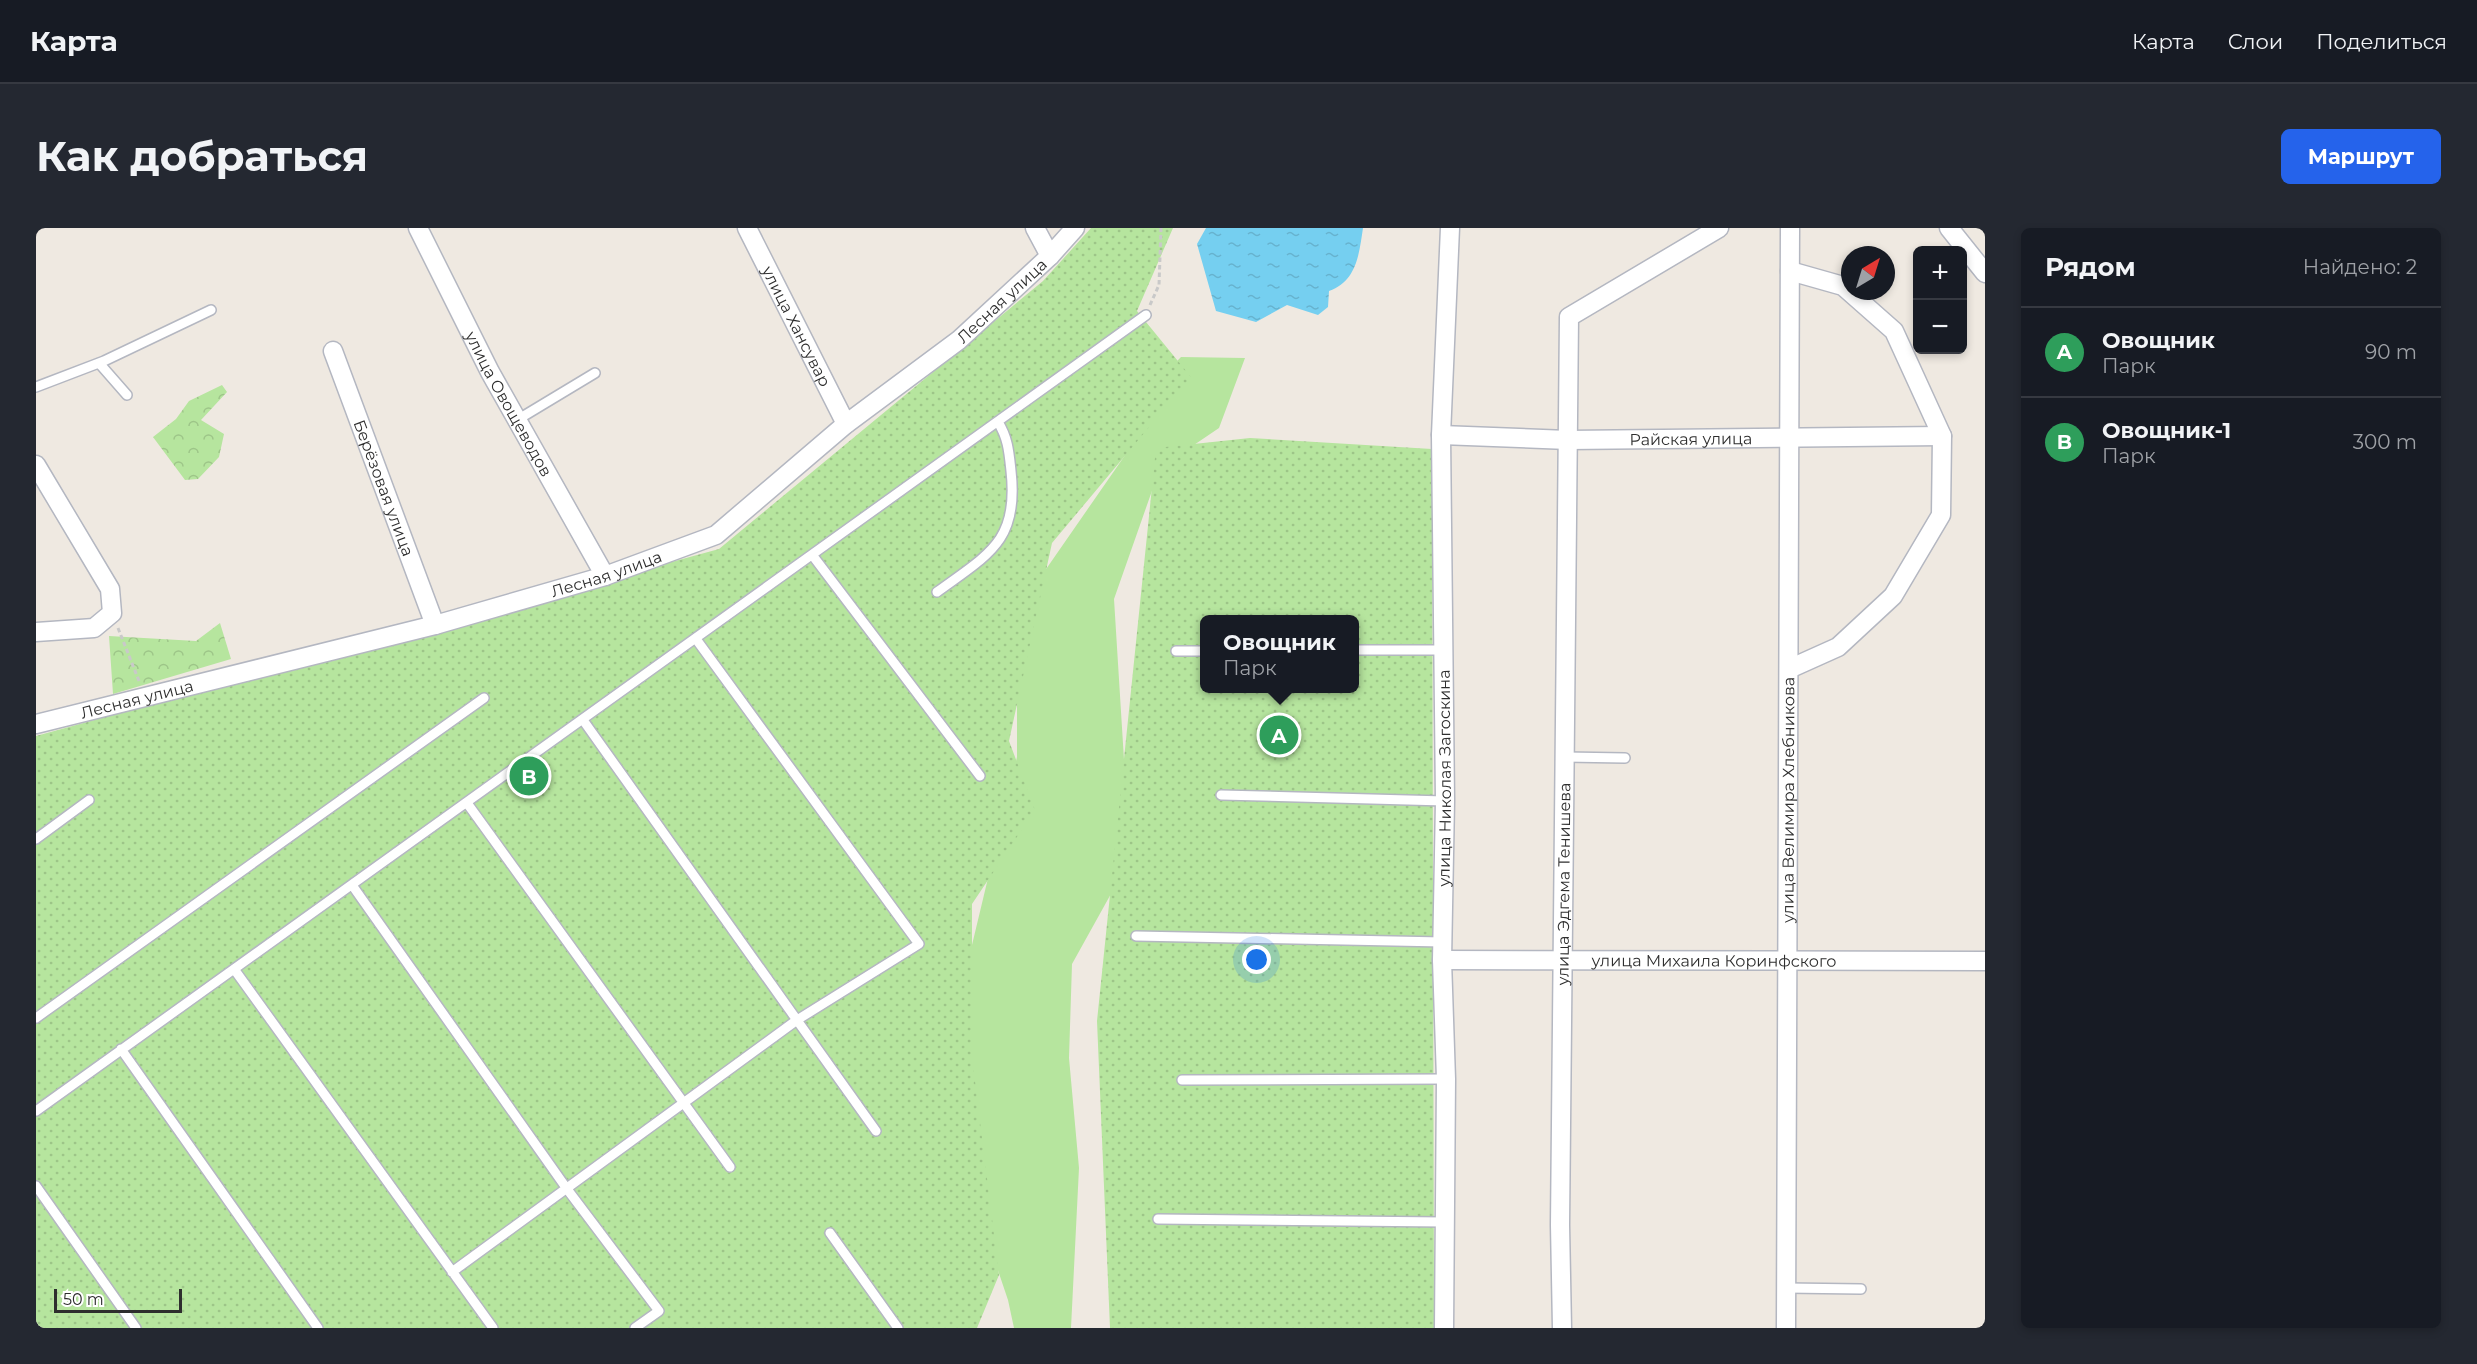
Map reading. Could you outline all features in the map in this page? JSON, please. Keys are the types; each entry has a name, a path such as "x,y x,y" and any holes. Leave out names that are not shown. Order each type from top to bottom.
{"street":[{"name":"улица Овощеводов","path":"418,228 490,372 605,576"},
{"name":"улица Хансувар","path":"747,228 846,424"},
{"path":"1035,228 1050,256"},
{"name":"Лесная улица","path":"36,724 435,625 605,576 716,535 846,424 959,340 1050,256 1075,228"},
{"name":"улица Николая Загоскина","path":"1444,1328 1446,1079 1442,960 1444,650 1441,435 1449,228"},
{"name":"улица Эдгема Тенишева","path":"1562,1328 1560,1225 1569,317 1719,228"},
{"name":"улица Велимира Хлебникова","path":"1786,1328 1790,228"},
{"path":"1949,228 1985,273"},
{"path":"1789,669 1838,647 1893,596 1941,515 1942,436 1894,332 1843,286 1791,271"},
{"name":"Берёзовая улица","path":"333,351 435,625"},
{"name":"Райская улица","path":"1441,435 1568,440 1942,436"},
{"path":"36,465 110,589 112,613 94,628 36,632"},
{"name":"улица Михаила Коринфского","path":"1442,960 1985,961"}],"lane":[{"path":"36,387 99,363 211,310"},
{"path":"36,1110 813,556 1146,315"},
{"path":"99,363 127,395"},
{"path":"517,420 595,373"},
{"path":"937,592 984,557 1008,527 1014,500 1007,436 998,422"},
{"path":"813,556 980,776"},
{"path":"452,1272 797,1020 919,944 696,639"},
{"path":"1359,650 1444,650"},
{"path":"1176,651 1200,651"},
{"path":"36,1018 484,698"},
{"path":"583,720 876,1131"},
{"path":"1565,757 1625,758"},
{"path":"1221,795 1444,801"},
{"path":"36,840 89,800"},
{"path":"467,803 730,1167"},
{"path":"352,885 567,1189 659,1311 635,1328"},
{"path":"1137,936 1443,942"},
{"path":"234,969 493,1328"},
{"path":"122,1049 318,1328"},
{"path":"1182,1080 1446,1079"},
{"path":"36,1186 136,1328"},
{"path":"1158,1219 1445,1222"},
{"path":"830,1233 898,1328"},
{"path":"1786,1288 1861,1289"}],"path":[{"path":"1146,315 1159,285 1161,228"},
{"path":"112,613 145,696"}],"green space":[{"path":"1091,228 1173,228 1137,311 1191,377 1052,543 1009,741 1035,810 972,904 972,1057 999,1275 977,1328 36,1328 36,736 719,549 1043,281"},
{"path":"1181,357 1245,358 1219,428 1160,468 1114,599 1125,776 1112,892 1072,964 1069,1058 1079,1168 1071,1328 1014,1328 1008,1300 983,1226 652,1328 955,1016 1017,757 1017,611 1137,438 1157,382"},
{"path":"222,385 227,392 201,420 224,434 219,457 198,479 185,480 153,437 176,419 189,401"},
{"path":"1250,438 1432,449 1434,1328 1110,1328 1097,1021 1156,448"},
{"path":"220,623 231,659 113,694 109,636 196,641"}],"water":[{"path":"1206,228 1363,228 1355,266 1346,281 1329,291 1328,307 1318,315 1287,305 1256,322 1216,311 1197,244"}],"place":[{"name":"Овощник","path":"1279,735"},
{"name":"Овощник-1","path":"529,776"}]}
